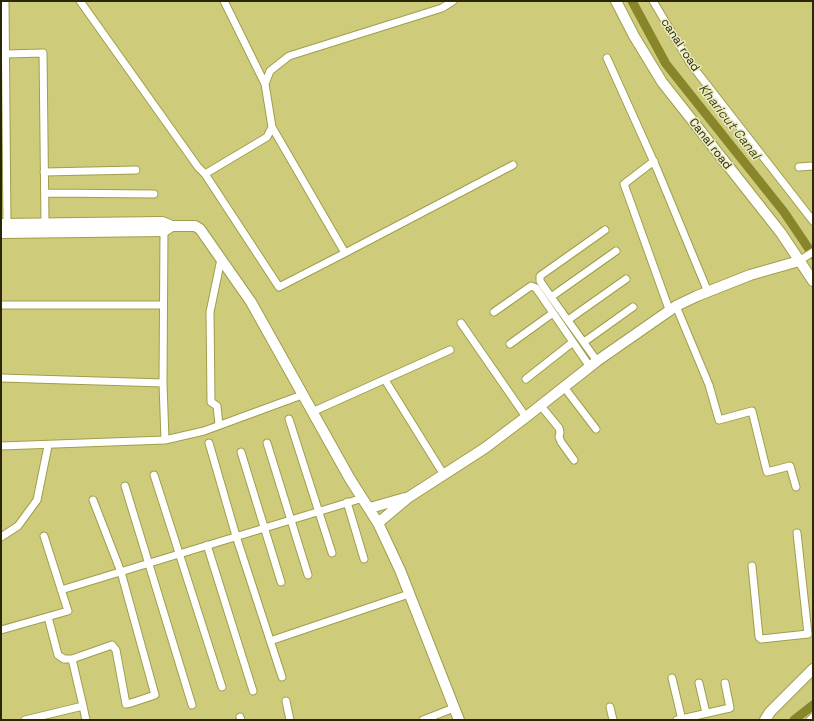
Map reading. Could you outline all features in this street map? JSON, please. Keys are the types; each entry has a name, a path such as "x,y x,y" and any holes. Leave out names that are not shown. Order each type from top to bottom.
{"street":[{"path":"4,228 6,54 5,1"},
{"path":"80,1 198,167 206,174 279,287 513,165"},
{"path":"224,1 265,84 272,127 345,253"},
{"path":"265,84 270,71 289,56 442,8 453,1"},
{"name":"Canal road","path":"616,1 634,36 662,82 802,259 813,281"},
{"name":"canal road","path":"653,1 690,63 813,221"},
{"path":"6,54 43,53 45,224"},
{"path":"608,58 654,161 708,292"},
{"path":"206,174 267,137 272,127"},
{"path":"654,161 624,184 673,309 709,385 719,420 752,411 767,472 790,466 796,487"},
{"path":"799,167 813,166"},
{"path":"44,172 136,170"},
{"path":"45,193 154,194"},
{"path":"4,228 45,224 162,222 168,228 163,305 163,383 166,440"},
{"path":"4,228 168,228 195,226 200,229 251,302 302,395 378,523 409,594 459,720"},
{"path":"594,364 584,342 540,281 540,276 605,230"},
{"path":"551,297 616,251"},
{"path":"378,523 409,497 444,475 526,418 594,364 673,309 708,292 750,275 802,259 813,252"},
{"path":"218,425 217,406 210,402 210,319 221,259"},
{"path":"568,320 626,279"},
{"path":"494,312 531,286 536,288 573,342 594,364"},
{"path":"1,305 163,305"},
{"path":"584,342 633,306"},
{"path":"510,344 553,312"},
{"path":"461,323 526,418"},
{"path":"526,379 573,342"},
{"path":"312,412 450,350"},
{"path":"1,378 163,383"},
{"path":"385,380 444,475"},
{"path":"564,388 596,429"},
{"path":"1,446 48,446 166,440 218,425 302,395"},
{"path":"541,406 559,428 559,437 561,442 574,460"},
{"path":"289,419 332,553"},
{"path":"209,443 236,536 282,677"},
{"path":"267,443 308,575"},
{"path":"1,537 18,526 38,500 48,446"},
{"path":"241,452 281,582"},
{"path":"154,475 222,687"},
{"path":"125,486 192,705"},
{"path":"370,508 409,497"},
{"path":"61,590 363,498"},
{"path":"48,617 58,655 64,659 72,659 112,645 116,650 126,704 155,695 120,572 93,500"},
{"path":"347,502 364,559"},
{"path":"752,566 759,637 761,639 811,634 797,533"},
{"path":"1,630 68,611 44,536"},
{"path":"207,545 253,691"},
{"path":"270,641 409,594"},
{"path":"72,659 86,720"},
{"path":"765,720 770,712 813,669"},
{"path":"672,678 680,720 730,708 725,682"},
{"path":"699,683 706,714"},
{"path":"286,701 290,720"},
{"path":"25,720 83,706"},
{"path":"610,707 613,720"},
{"path":"423,720 454,708"},
{"path":"810,720 813,717"}],"waterway":[{"name":"Kharicut Canal","path":"632,1 666,64 784,212 813,255"},
{"name":"Kharicut Canal","path":"794,720 813,705"}]}
